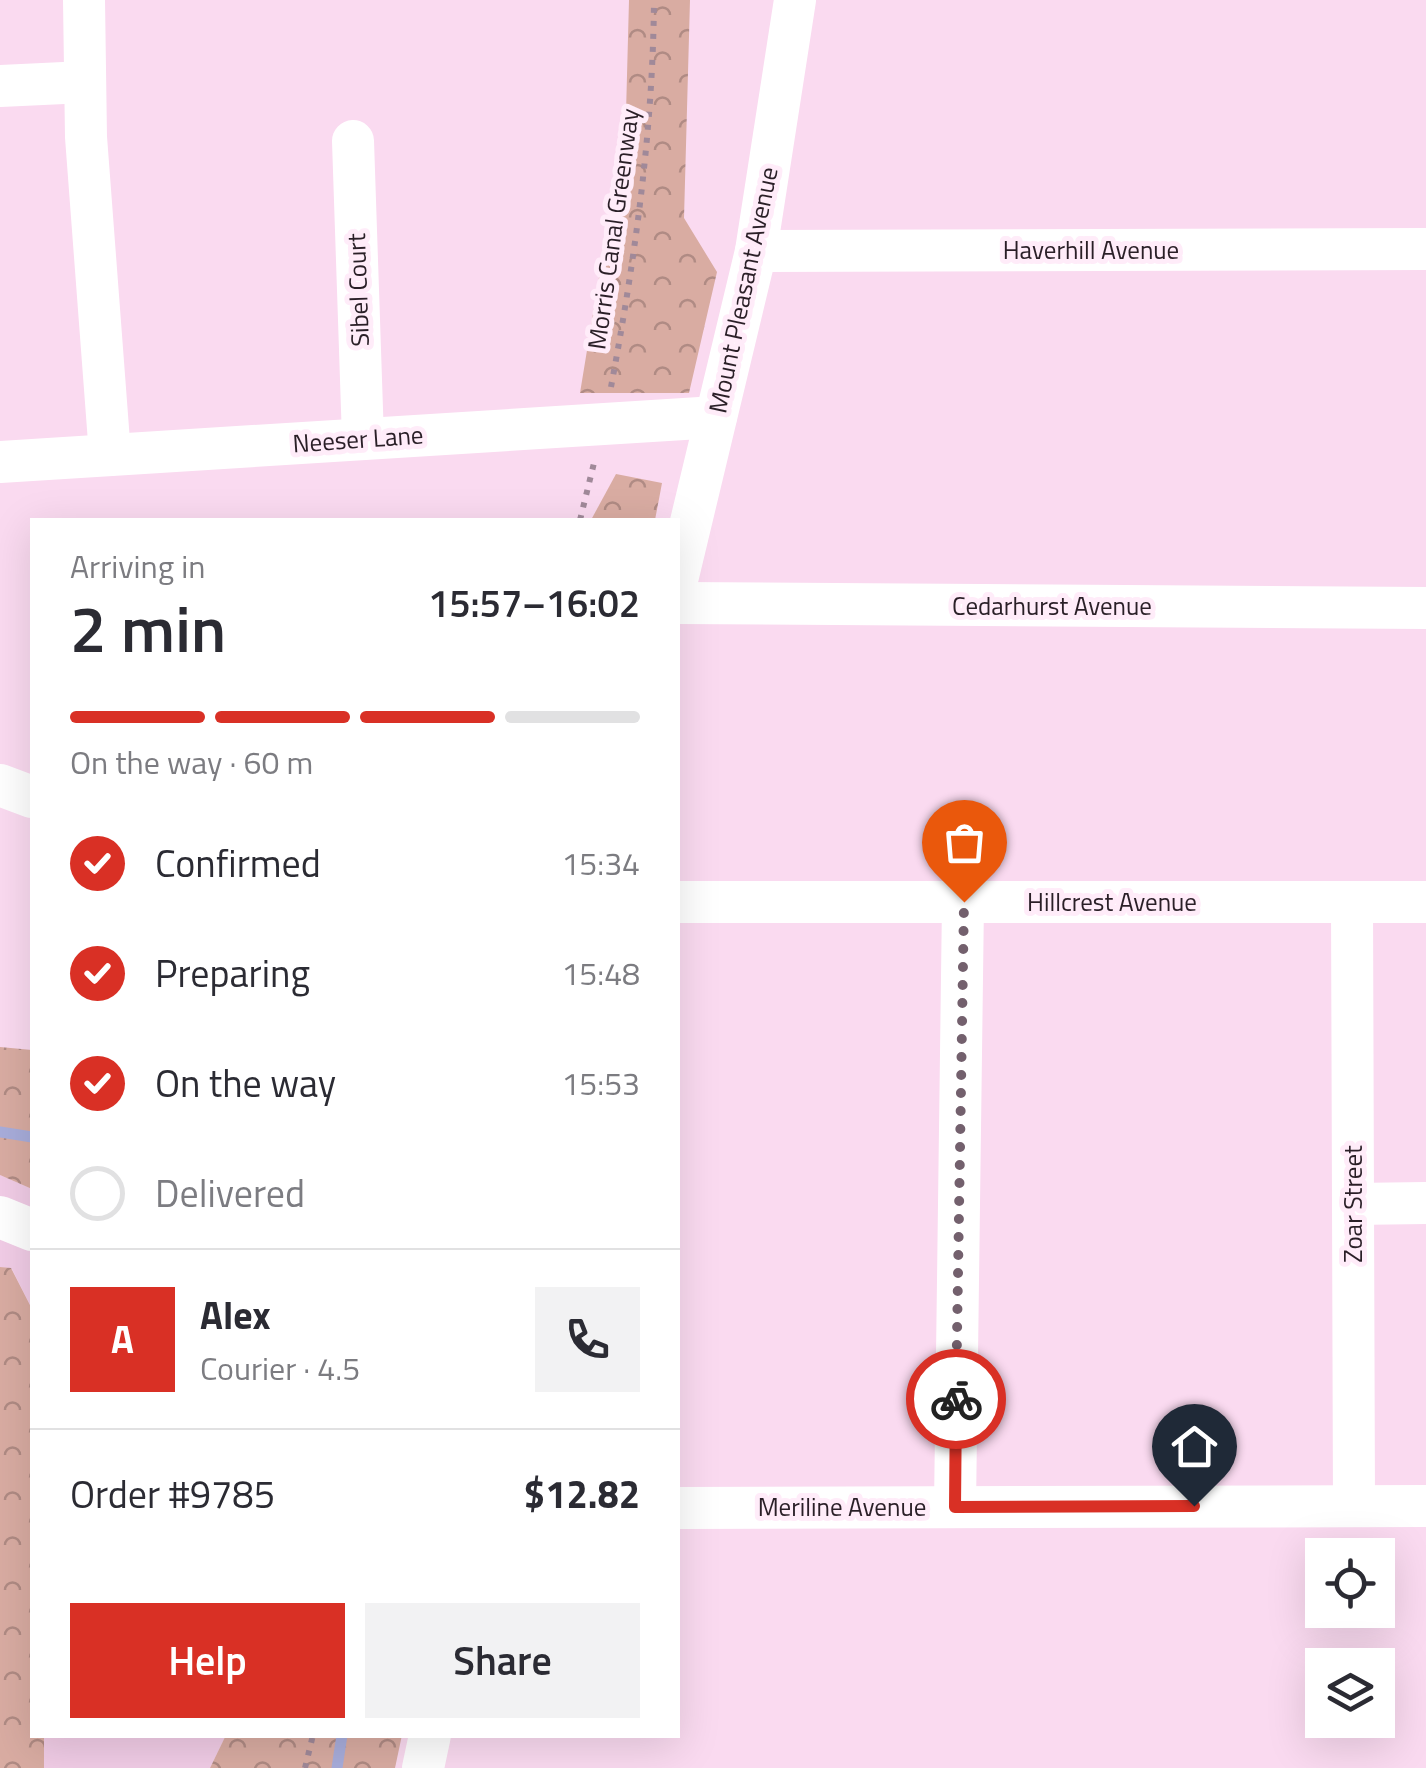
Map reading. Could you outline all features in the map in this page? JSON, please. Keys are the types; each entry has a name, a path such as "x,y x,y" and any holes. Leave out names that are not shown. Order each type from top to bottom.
{"street":[{"path":"84,0 86,137 110,455"},
{"name":"Mount Pleasant Avenue","path":"680,568 756,251 795,0"},
{"path":"0,86 85,82"},
{"name":"Sibel Court","path":"353,141 363,439"},
{"name":"Haverhill Avenue","path":"756,251 1426,249"},
{"name":"Neeser Lane","path":"0,462 716,417"},
{"name":"Cedarhurst Avenue","path":"680,603 1426,608"},
{"path":"0,784 30,796"},
{"name":"Hillcrest Avenue","path":"680,902 1426,902"},
{"path":"955,1507 964,902"},
{"name":"Zoar Street","path":"1352,902 1354,1506"},
{"path":"1353,1204 1426,1204"},
{"path":"0,1217 30,1229"},
{"name":"Meriline Avenue","path":"680,1508 1426,1506"},
{"path":"422,1768 429,1738"}],"path":[{"name":"Morris Canal Greenway","path":"580,518 604,424 633,272 654,68 654,0"},
{"path":"305,1768 312,1738"}],"shaded area":[{"path":"0,1175 30,1188 30,1305 12,1269 0,1267"},
{"path":"44,1738 225,1738 210,1768 44,1768"}],"green space":[{"path":"629,0 690,0 684,218 717,272 689,393 580,393 626,113"},
{"path":"616,474 662,483 655,518 592,518"},
{"path":"0,1047 30,1050 30,1188 0,1175"},
{"path":"0,1267 11,1268 30,1305 30,1738 44,1738 44,1768 0,1768"},
{"path":"225,1738 401,1738 395,1768 210,1768"}],"waterway":[{"path":"0,1132 30,1137"},
{"path":"337,1768 342,1738"}],"way so far":[{"path":"956,1399 964,902"}],"route":[{"path":"956,1399 955,1507 1194,1506"}]}
